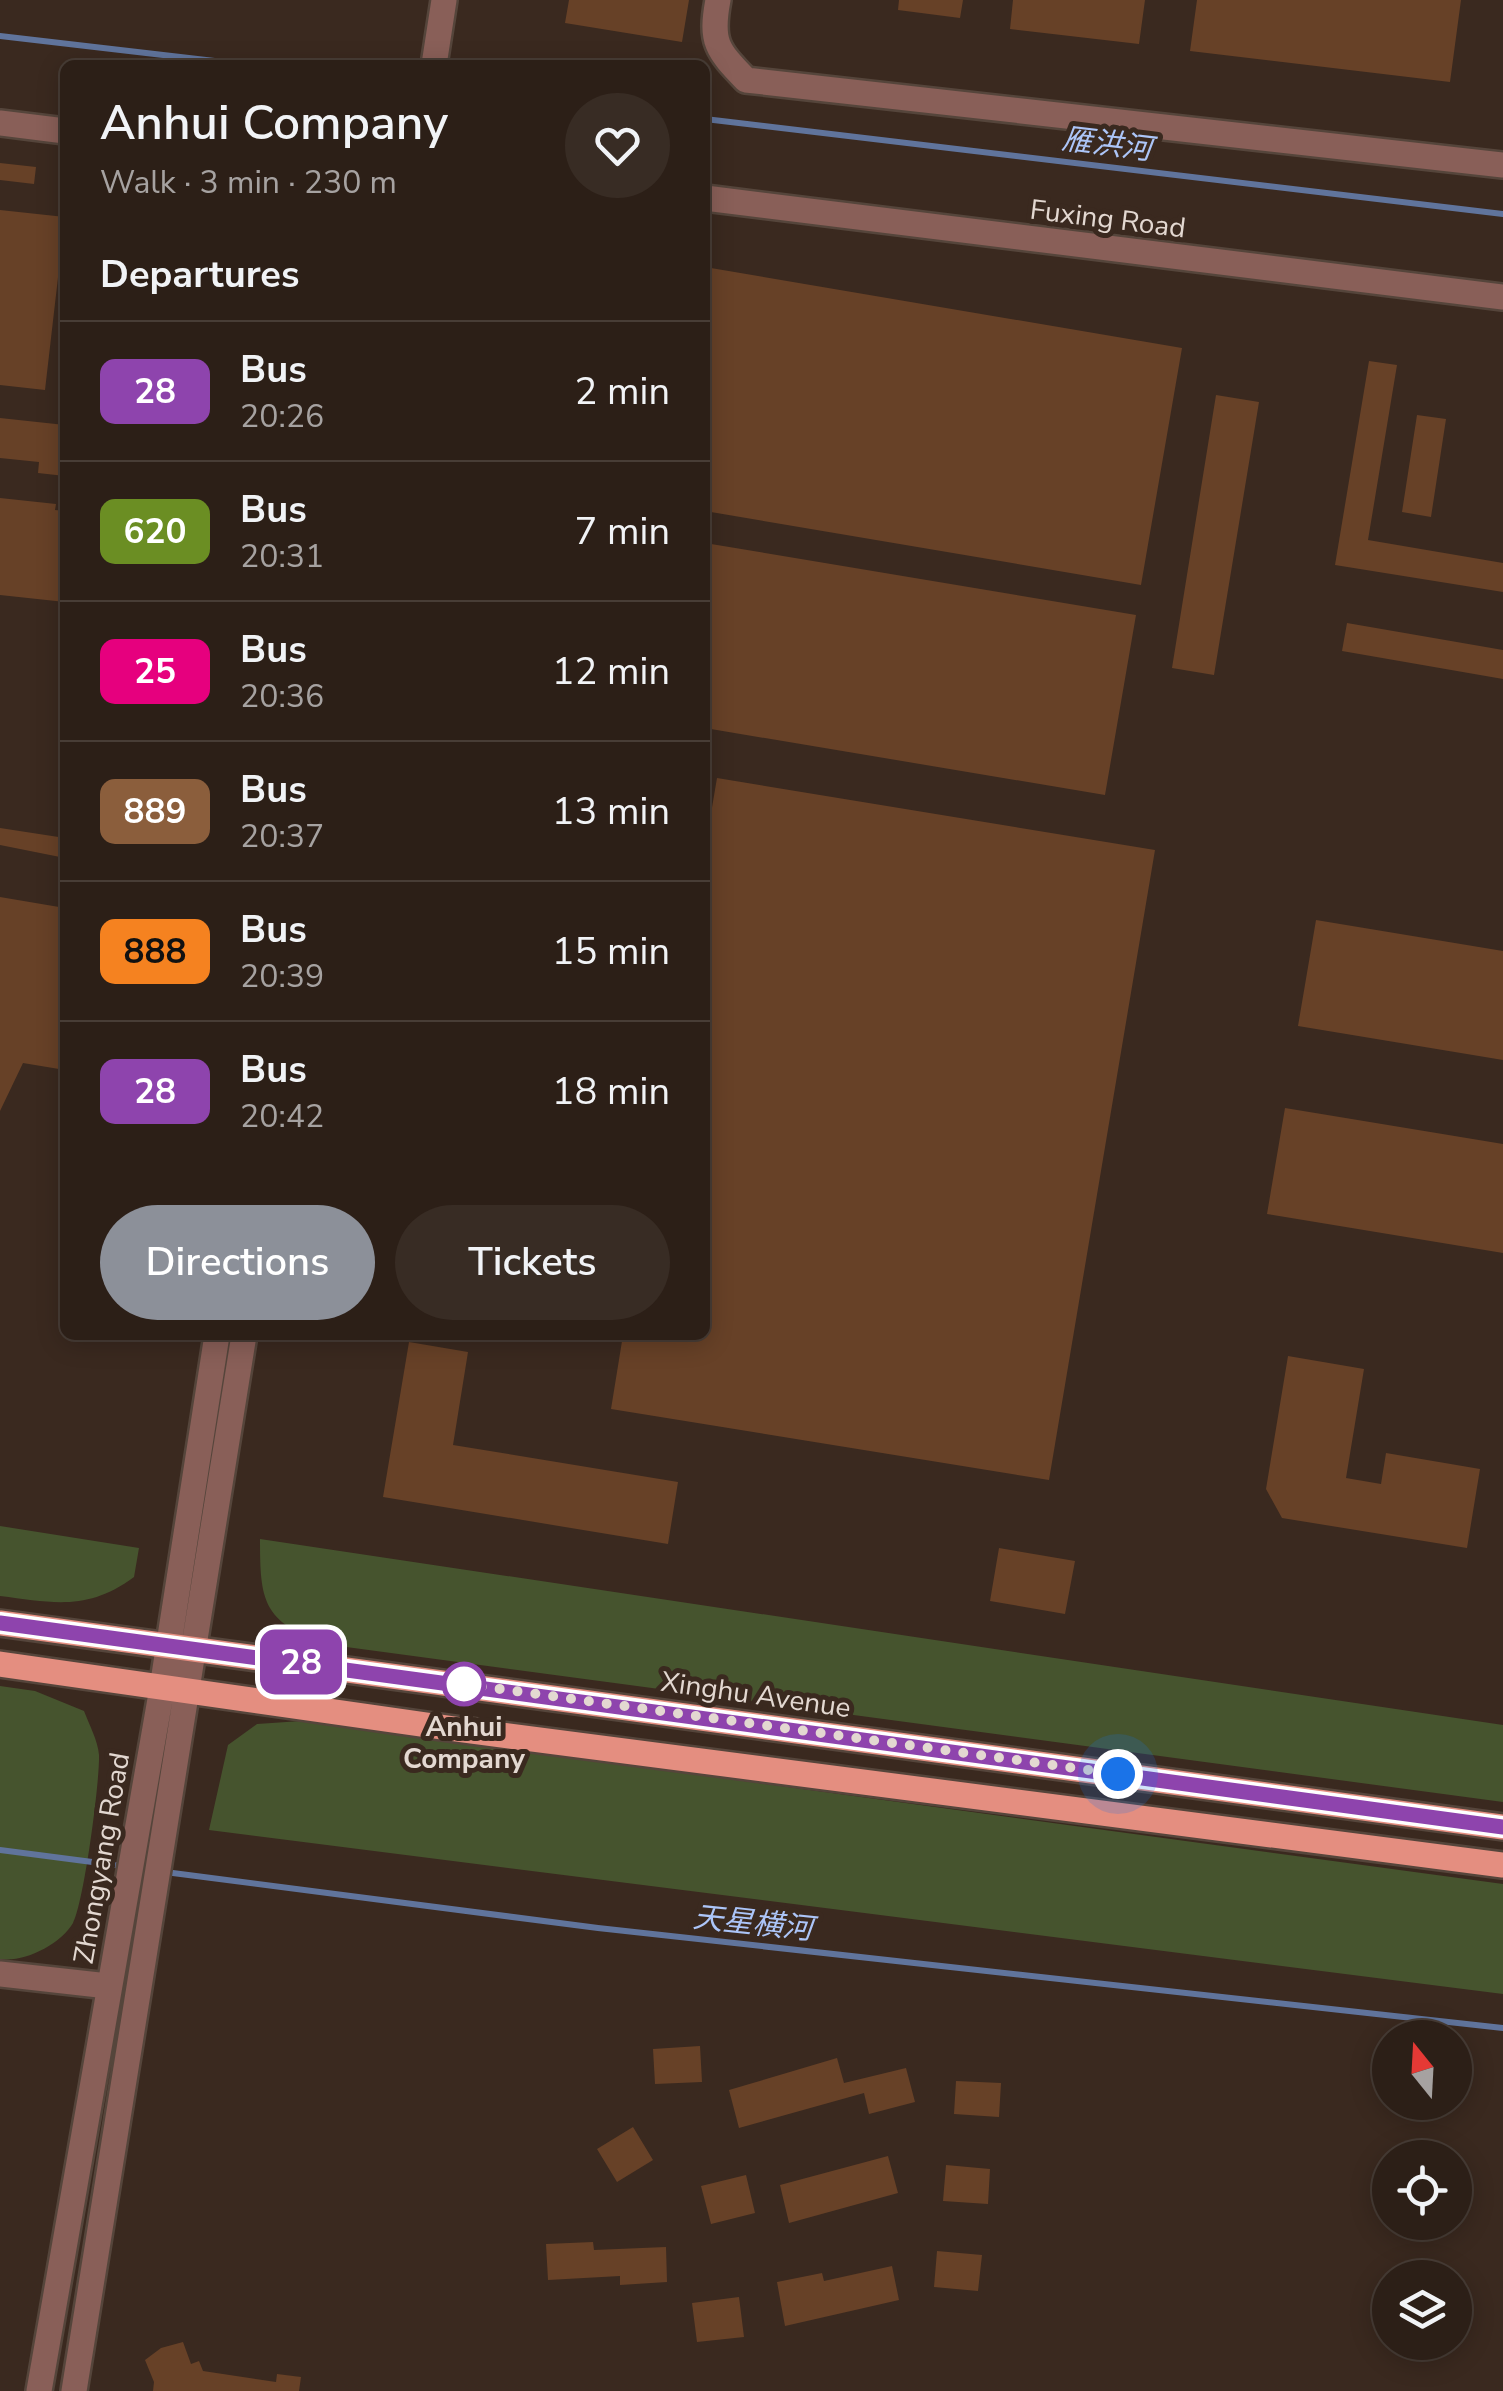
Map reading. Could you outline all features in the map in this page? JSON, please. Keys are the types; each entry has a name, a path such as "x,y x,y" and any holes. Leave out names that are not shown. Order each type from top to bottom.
{"main road":[{"name":"Xinghu Avenue","path":"0,1623 1503,1828"},
{"path":"0,1664 1503,1864"}],"street":[{"path":"435,60 444,0"},
{"path":"718,0 713,27 718,50 746,80 1503,165"},
{"path":"0,122 60,130"},
{"name":"Fuxing Road","path":"710,199 1503,297"},
{"name":"Zhongyang Road","path":"39,2391 138,1818 174,1690 182,1646 216,1340"},
{"path":"182,1646 243,1340"},
{"name":"Zhongyang Road","path":"74,2391 166,1822 174,1690"},
{"path":"0,1974 108,1986"}],"green space":[{"path":"0,1526 139,1548 134,1577 86,1600 54,1602 0,1596"},
{"path":"260,1539 1503,1725 1503,1802 324,1644 288,1627 269,1606 261,1578"},
{"path":"0,1686 35,1691 84,1711 99,1755 90,1841 73,1923 51,1945 10,1959 0,1959"},
{"path":"301,1721 1503,1884 1503,1994 209,1830 228,1745 257,1724"}],"building":[{"path":"569,0 689,0 682,42 565,23"},
{"path":"899,0 963,0 960,18 898,10"},
{"path":"1013,0 1145,0 1139,44 1010,29"},
{"path":"1197,0 1461,0 1450,82 1190,51"},
{"path":"0,163 36,167 34,184 0,180"},
{"path":"0,210 60,216 60,260 45,390 0,385"},
{"path":"710,268 1182,348 1141,585 710,512"},
{"path":"1369,361 1397,365 1368,540 1503,563 1503,592 1335,565"},
{"path":"1216,395 1259,402 1214,675 1172,668"},
{"path":"1417,415 1446,419 1431,517 1402,512"},
{"path":"0,418 60,424 60,475 38,473 39,462 0,458"},
{"path":"0,498 56,504 55,510 60,510 60,601 0,595"},
{"path":"710,544 1136,615 1105,795 710,729"},
{"path":"1347,623 1503,650 1503,679 1342,651"},
{"path":"717,778 1155,850 1049,1480 611,1409 622,1340 710,1340 710,819"},
{"path":"0,828 60,837 60,857 0,845"},
{"path":"0,897 60,907 60,1069 23,1063 0,1111"},
{"path":"1316,920 1503,951 1503,1060 1298,1026"},
{"path":"1285,1108 1503,1144 1503,1253 1267,1214"},
{"path":"409,1342 468,1352 453,1445 678,1482 668,1544 383,1497"},
{"path":"1288,1356 1364,1369 1346,1478 1381,1484 1386,1453 1480,1469 1467,1548 1282,1518 1266,1489"},
{"path":"999,1548 1075,1561 1065,1614 990,1601"},
{"path":"700,2046 702,2082 655,2084 653,2049"},
{"path":"837,2058 844,2083 906,2068 915,2102 869,2114 864,2093 739,2128 729,2090"},
{"path":"956,2081 1001,2083 999,2117 954,2114"},
{"path":"633,2127 653,2160 617,2182 597,2149"},
{"path":"888,2156 898,2193 789,2223 780,2185"},
{"path":"946,2165 990,2169 988,2204 943,2201"},
{"path":"746,2175 755,2213 711,2224 701,2186"},
{"path":"593,2242 594,2250 666,2247 667,2282 620,2285 620,2276 548,2280 546,2244"},
{"path":"937,2251 982,2255 978,2291 934,2287"},
{"path":"892,2266 899,2300 785,2326 777,2282 822,2273 824,2281"},
{"path":"739,2297 744,2337 697,2342 692,2303"},
{"path":"183,2342 191,2364 199,2361 203,2371 276,2382 277,2374 301,2377 299,2391 153,2391 154,2382 145,2360 161,2348"}],"waterway":[{"name":"雁洪河","path":"0,36 206,60"},
{"name":"雁洪河","path":"710,120 1503,214"},
{"name":"天星横河","path":"0,1850 123,1866"},
{"name":"天星横河","path":"165,1872 598,1928 1503,2028"}],"bus line":[{"name":"28","path":"0,1623 1503,1827"}],"place":[{"name":"Anhui Company","path":"464,1684"}],"route":[{"path":"464,1684 1118,1774"}]}
